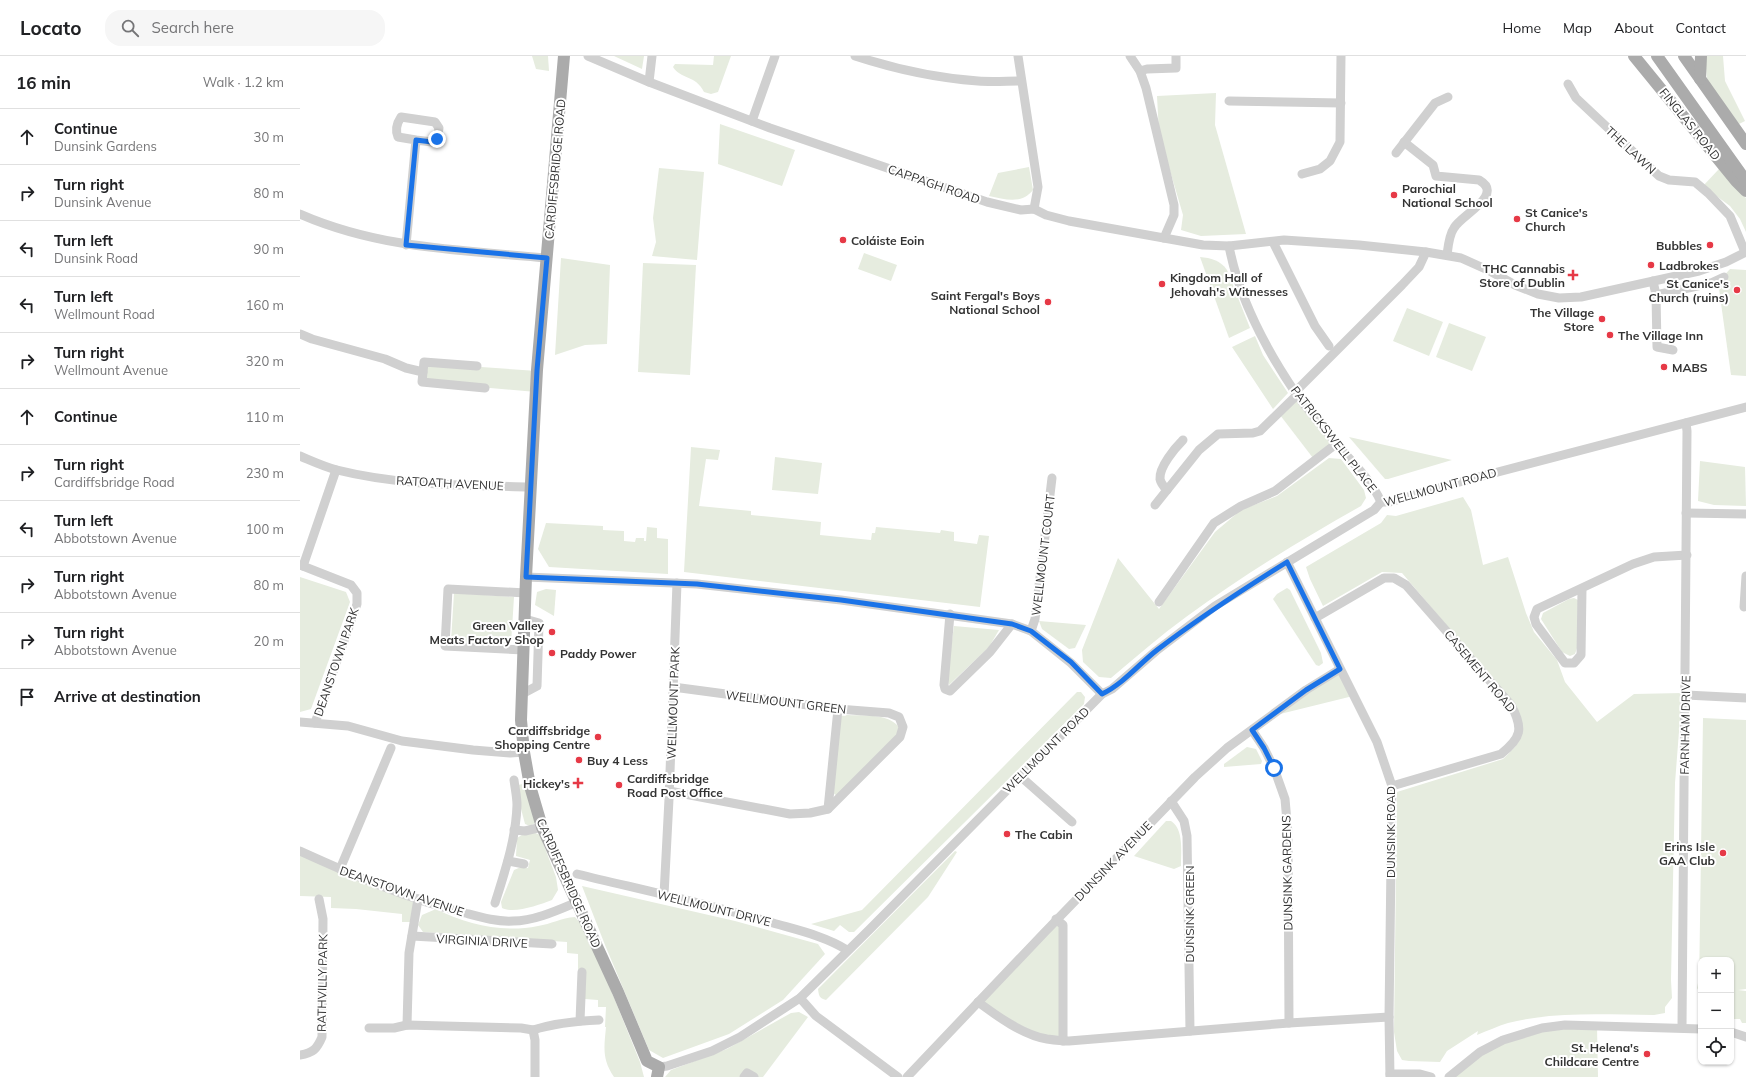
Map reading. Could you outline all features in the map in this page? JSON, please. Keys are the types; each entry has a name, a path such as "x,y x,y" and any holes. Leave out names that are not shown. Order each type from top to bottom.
{"main road":[{"name":"CARDIFFSBRIDGE ROAD","path":"564,56 537,370 526,577 521,720 524,752 530,786 542,827 618,992 647,1061 658,1072"},
{"name":"FINGLAS ROAD","path":"1634,56 1736,181 1746,191"},
{"path":"1657,56 1746,181"},
{"path":"1684,56 1746,144"},
{"path":"1700,56 1700,79"}],"street":[{"name":"CAPPAGH ROAD","path":"588,56 649,82 752,121 987,202 1021,210 1034,209 1046,215 1069,221 1203,245 1229,246 1284,240 1313,241 1447,255 1461,258 1490,271 1515,285 1538,294 1559,298 1581,297 1699,271 1726,262 1745,252"},
{"path":"649,82 652,56"},
{"path":"752,121 775,56"},
{"path":"855,56 883,65 926,75 980,81 1021,81"},
{"path":"1018,56 1038,187 1034,209"},
{"path":"1130,56 1140,71 1146,88 1174,205 1174,215 1164,238"},
{"path":"1140,71 1148,69 1176,68 1176,56"},
{"path":"1302,174 1320,169 1330,161 1340,142 1341,56"},
{"name":"THE LAWN","path":"1568,84 1576,98 1659,176 1669,180 1695,182 1708,193 1730,216 1745,252"},
{"path":"1396,153 1435,103 1448,97"},
{"path":"1229,101 1341,103"},
{"path":"401,117 435,122 439,128 437,139 432,142 416,140 398,138 396,132 398,121 401,117"},
{"path":"406,245 416,140"},
{"path":"1404,142 1433,165 1436,176 1479,180 1487,187 1487,196 1482,203 1460,220 1453,229 1447,255"},
{"path":"300,214 331,227 365,237 406,245 547,258"},
{"path":"1273,242 1315,326 1329,346"},
{"name":"PATRICKSWELL PLACE","path":"1229,246 1231,258 1245,299 1262,336 1296,394 1336,444 1375,489 1381,502"},
{"path":"1155,505 1199,450 1218,434 1253,433 1260,431 1402,286 1418,267 1426,252"},
{"path":"1656,295 1711,283 1724,278"},
{"path":"1653,281 1656,295 1657,347 1674,350"},
{"path":"300,334 312,339 385,358 406,368 423,372"},
{"path":"477,366 424,362 422,382 485,388"},
{"name":"WELLMOUNT ROAD","path":"658,1072 666,1066 712,1051 740,1037 806,994 847,950 870,929 1102,694 1112,689 1156,651 1215,606 1374,510 1381,502 1390,502 1746,407"},
{"name":"FARNHAM DRIVE","path":"1682,1027 1688,431 1686,423"},
{"path":"1167,490 1161,483 1160,477 1173,450 1183,440"},
{"path":"1159,602 1214,523 1241,506 1275,491 1336,444"},
{"name":"RATOATH AVENUE","path":"300,456 336,470 382,479 424,484 531,487"},
{"path":"301,566 336,470"},
{"name":"WELLMOUNT COURT","path":"1031,631 1035,619 1052,478"},
{"path":"1686,513 1746,514"},
{"path":"1582,589 1581,655 1574,663 1565,662 1536,624 1534,616 1537,609 1633,564 1654,557 1686,555"},
{"name":"DUNSINK ROAD","path":"1287,562 1377,742 1392,786 1389,1017 1390,1076"},
{"name":"DEANSTOWN PARK","path":"301,566 351,585 357,593 357,604 315,723"},
{"path":"1744,606 1746,576"},
{"path":"526,577 677,583 841,600 950,614 1012,624 1031,631 1071,662 1102,694"},
{"name":"CASEMENT ROAD","path":"1315,618 1384,578 1394,578 1406,585 1511,705 1518,717 1518,736 1514,743 1501,754 1392,786"},
{"name":"WELLMOUNT PARK","path":"664,895 677,583"},
{"path":"524,650 445,646 448,589 526,593"},
{"path":"950,614 944,689 950,690 990,652 1012,624"},
{"path":"522,694 537,686 539,623 525,619"},
{"name":"DUNSINK AVENUE","path":"907,1077 1056,919 1195,777 1227,748 1306,690 1340,669"},
{"name":"WELLMOUNT GREEN","path":"673,687 838,709 889,713 899,717 902,727 900,737 828,808"},
{"path":"1686,695 1746,698"},
{"path":"669,791 790,814 810,813 828,808 838,709"},
{"path":"300,722 348,726 402,741 473,750 510,753 524,752"},
{"name":"DUNSINK GARDENS","path":"1252,730 1264,748 1274,768 1285,799 1288,833 1289,1023"},
{"path":"340,870 391,748"},
{"path":"1020,776 1072,822"},
{"path":"495,903 508,861 514,830 517,804 514,780"},
{"name":"DUNSINK GREEN","path":"1171,802 1184,821 1187,836 1190,1031"},
{"path":"514,830 525,831 542,827"},
{"name":"DEANSTOWN AVENUE","path":"300,851 340,870 418,899 481,917 514,921 536,917 577,902"},
{"path":"508,861 524,864"},
{"name":"WELLMOUNT DRIVE","path":"577,874 743,914 800,930 847,950"},
{"name":"RATHVILLY PARK","path":"300,1055 309,1054 318,1048 322,1037 323,919 319,899"},
{"path":"407,1025 408,969 418,899"},
{"path":"1056,919 1063,925 1062,1041"},
{"name":"VIRGINIA DRIVE","path":"412,936 552,944"},
{"path":"580,1021 582,972"},
{"path":"800,998 816,1016 898,1077"},
{"path":"978,1002 999,1017 1022,1030 1045,1039 1062,1041 1289,1023 1389,1017"},
{"path":"369,1028 394,1028 407,1025 521,1028 533,1030 551,1024 599,1020"},
{"path":"1449,1077 1480,1052 1503,1040 1542,1028 1565,1025 1682,1027 1698,1029"},
{"path":"533,1030 535,1040 535,1077"},
{"path":"1734,1033 1746,1037"},
{"path":"1390,1076 1420,1074 1430,1077"}],"shaded area":[{"path":"532,56 548,56 549,71 536,69"},
{"path":"614,56 644,56 642,69"},
{"path":"714,56 731,56 718,92 711,94 704,92 697,83 680,74 673,67 675,64 713,65"},
{"path":"1705,56 1723,56 1725,81 1745,121 1739,124 1707,80"},
{"path":"1216,93 1215,125 1246,234 1201,236 1181,230 1183,215 1159,133 1157,96"},
{"path":"720,124 795,150 782,186 718,164"},
{"path":"1029,167 1033,190 1028,195 1023,198 1012,200 989,196 998,173"},
{"path":"659,168 704,172 697,260 652,256 656,242 653,218"},
{"path":"1719,169 1746,198 1746,232 1740,219 1730,206 1703,186"},
{"path":"864,253 897,265 891,281 858,269"},
{"path":"1200,257 1215,260 1227,270 1250,328 1229,338"},
{"path":"561,258 610,265 607,344 585,345 555,355"},
{"path":"643,263 696,265 690,375 638,372"},
{"path":"1730,269 1746,270 1746,376 1731,375 1719,289 1721,279"},
{"path":"1407,308 1443,322 1429,356 1393,341"},
{"path":"1449,323 1486,337 1472,371 1436,357"},
{"path":"1255,336 1263,355 1288,393 1273,409 1232,347"},
{"path":"424,363 537,371 536,392 422,382"},
{"path":"1297,395 1336,444 1313,458 1280,415"},
{"path":"1349,437 1452,460 1385,479"},
{"path":"691,447 720,450 718,460 706,459 699,506 751,511 751,515 821,522 820,535 871,540 872,533 875,533 876,527 940,533 941,530 954,532 954,541 977,544 979,535 989,536 980,607 684,572"},
{"path":"775,457 822,463 818,494 772,490"},
{"path":"1329,458 1341,459 1364,490 1366,498 1361,506 1294,545 1228,587 1176,624 1111,678 1099,677 1083,662 1082,650 1118,558 1159,609 1215,532 1241,510 1277,496"},
{"path":"1700,461 1745,467 1746,506 1714,505 1698,501"},
{"path":"1463,497 1471,510 1483,565 1508,557 1526,613 1534,632 1557,660 1565,682 1597,722 1634,694 1682,693 1675,783 1671,980 1672,998 1665,1007 1665,1013 1654,1015 1563,1015 1526,1019 1508,1023 1477,1035 1478,1031 1447,1051 1440,1062 1409,1061 1402,1060 1397,1051 1394,1032 1397,792 1503,759 1520,740 1522,728 1513,703 1402,573 1382,572 1323,606 1306,567 1381,523 1387,515 1396,516"},
{"path":"546,523 603,526 603,530 624,531 624,541 635,542 636,538 644,538 644,541 646,541 647,527 657,528 657,538 668,539 668,574 549,567 538,549"},
{"path":"300,577 346,592 350,602 311,709 300,712"},
{"path":"1287,588 1290,590 1321,653 1323,663 1319,666 1316,665 1273,599 1277,594"},
{"path":"546,589 556,590 554,616 535,605 537,592"},
{"path":"454,593 514,597 511,644 451,641"},
{"path":"1574,598 1578,600 1577,648 1575,654 1570,656 1562,652 1541,619 1543,613 1569,599"},
{"path":"1039,621 1086,625 1075,648 1069,649 1042,629"},
{"path":"954,626 999,630 989,647 949,685 947,676"},
{"path":"1340,669 1353,696 1272,716"},
{"path":"1077,692 1081,692 1085,697 1084,704 854,932 849,932 840,925 834,931 811,924 862,910"},
{"path":"840,716 882,717 888,719 899,727 897,737 837,796 832,792"},
{"name":"Erins Isle GAA Club","path":"1703,718 1746,720 1746,989 1738,990 1746,991 1746,1023 1742,1023 1740,1019 1734,1019 1734,957 1699,957"},
{"path":"1247,747 1256,749 1262,761 1261,764 1224,767 1224,764"},
{"path":"526,783 537,822 530,826 525,824 515,786"},
{"path":"1166,821 1171,821 1175,825 1180,835 1181,866 1174,869 1134,856"},
{"path":"533,832 540,835 556,877 558,890 552,900 527,908 507,910 502,908 501,902 514,870 521,867 528,868 530,860 516,856 517,838 525,833"},
{"path":"300,851 417,899 413,922 402,922 402,914 331,908 331,897 300,896"},
{"path":"955,851 957,852 928,897 826,1000 822,998 819,995 818,989"},
{"path":"582,886 735,921 818,944 825,954 783,1000 729,1034 663,1058 649,1050"},
{"path":"436,909 448,915 473,923 512,929 543,925 575,917 587,931 640,1062 644,1077 614,1077 610,1071 607,1065 605,1053 606,1007 598,1007 598,1000 585,999 585,970 578,970 578,954 567,953 567,942 423,932 418,925 422,915"},
{"path":"1062,915 1062,1040 1045,1039 979,1002"},
{"path":"799,1012 808,1017 763,1077 665,1077 671,1070 727,1049 791,1013"},
{"path":"1597,1026 1598,1077 1450,1077 1463,1063 1523,1033"}],"place":[{"name":"Parochial National School","path":"1394,195"},
{"name":"St Canice's Church","path":"1517,219"},
{"name":"Coláiste Eoin","path":"843,240"},
{"name":"Bubbles","path":"1710,245"},
{"name":"Ladbrokes","path":"1651,265"},
{"name":"THC Cannabis Store of Dublin","path":"1573,275"},
{"name":"Kingdom Hall of Jehovah's Witnesses","path":"1162,284"},
{"name":"St Canice's Church (ruins)","path":"1737,290"},
{"name":"Saint Fergal's Boys National School","path":"1048,302"},
{"name":"The Village Store","path":"1602,319"},
{"name":"The Village Inn","path":"1610,335"},
{"name":"MABS","path":"1664,367"},
{"name":"Green Valley Meats Factory Shop","path":"552,632"},
{"name":"Paddy Power","path":"552,653"},
{"name":"Cardiffsbridge Shopping Centre","path":"598,737"},
{"name":"Buy 4 Less","path":"579,760"},
{"name":"Hickey's","path":"578,783"},
{"name":"Cardiffsbridge Road Post Office","path":"619,785"},
{"name":"The Cabin","path":"1007,834"},
{"name":"Erins Isle GAA Club","path":"1723,853"},
{"name":"St. Helena's Childcare Centre","path":"1647,1054"}],"route":[{"path":"437,139 432,142 416,140 406,245 547,258 537,370 526,577 697,584 841,600 950,614 1012,624 1031,631 1071,662 1096,686 1102,694 1112,689 1156,651 1215,606 1287,562 1340,669 1306,690 1252,730 1264,748 1274,768"}]}
